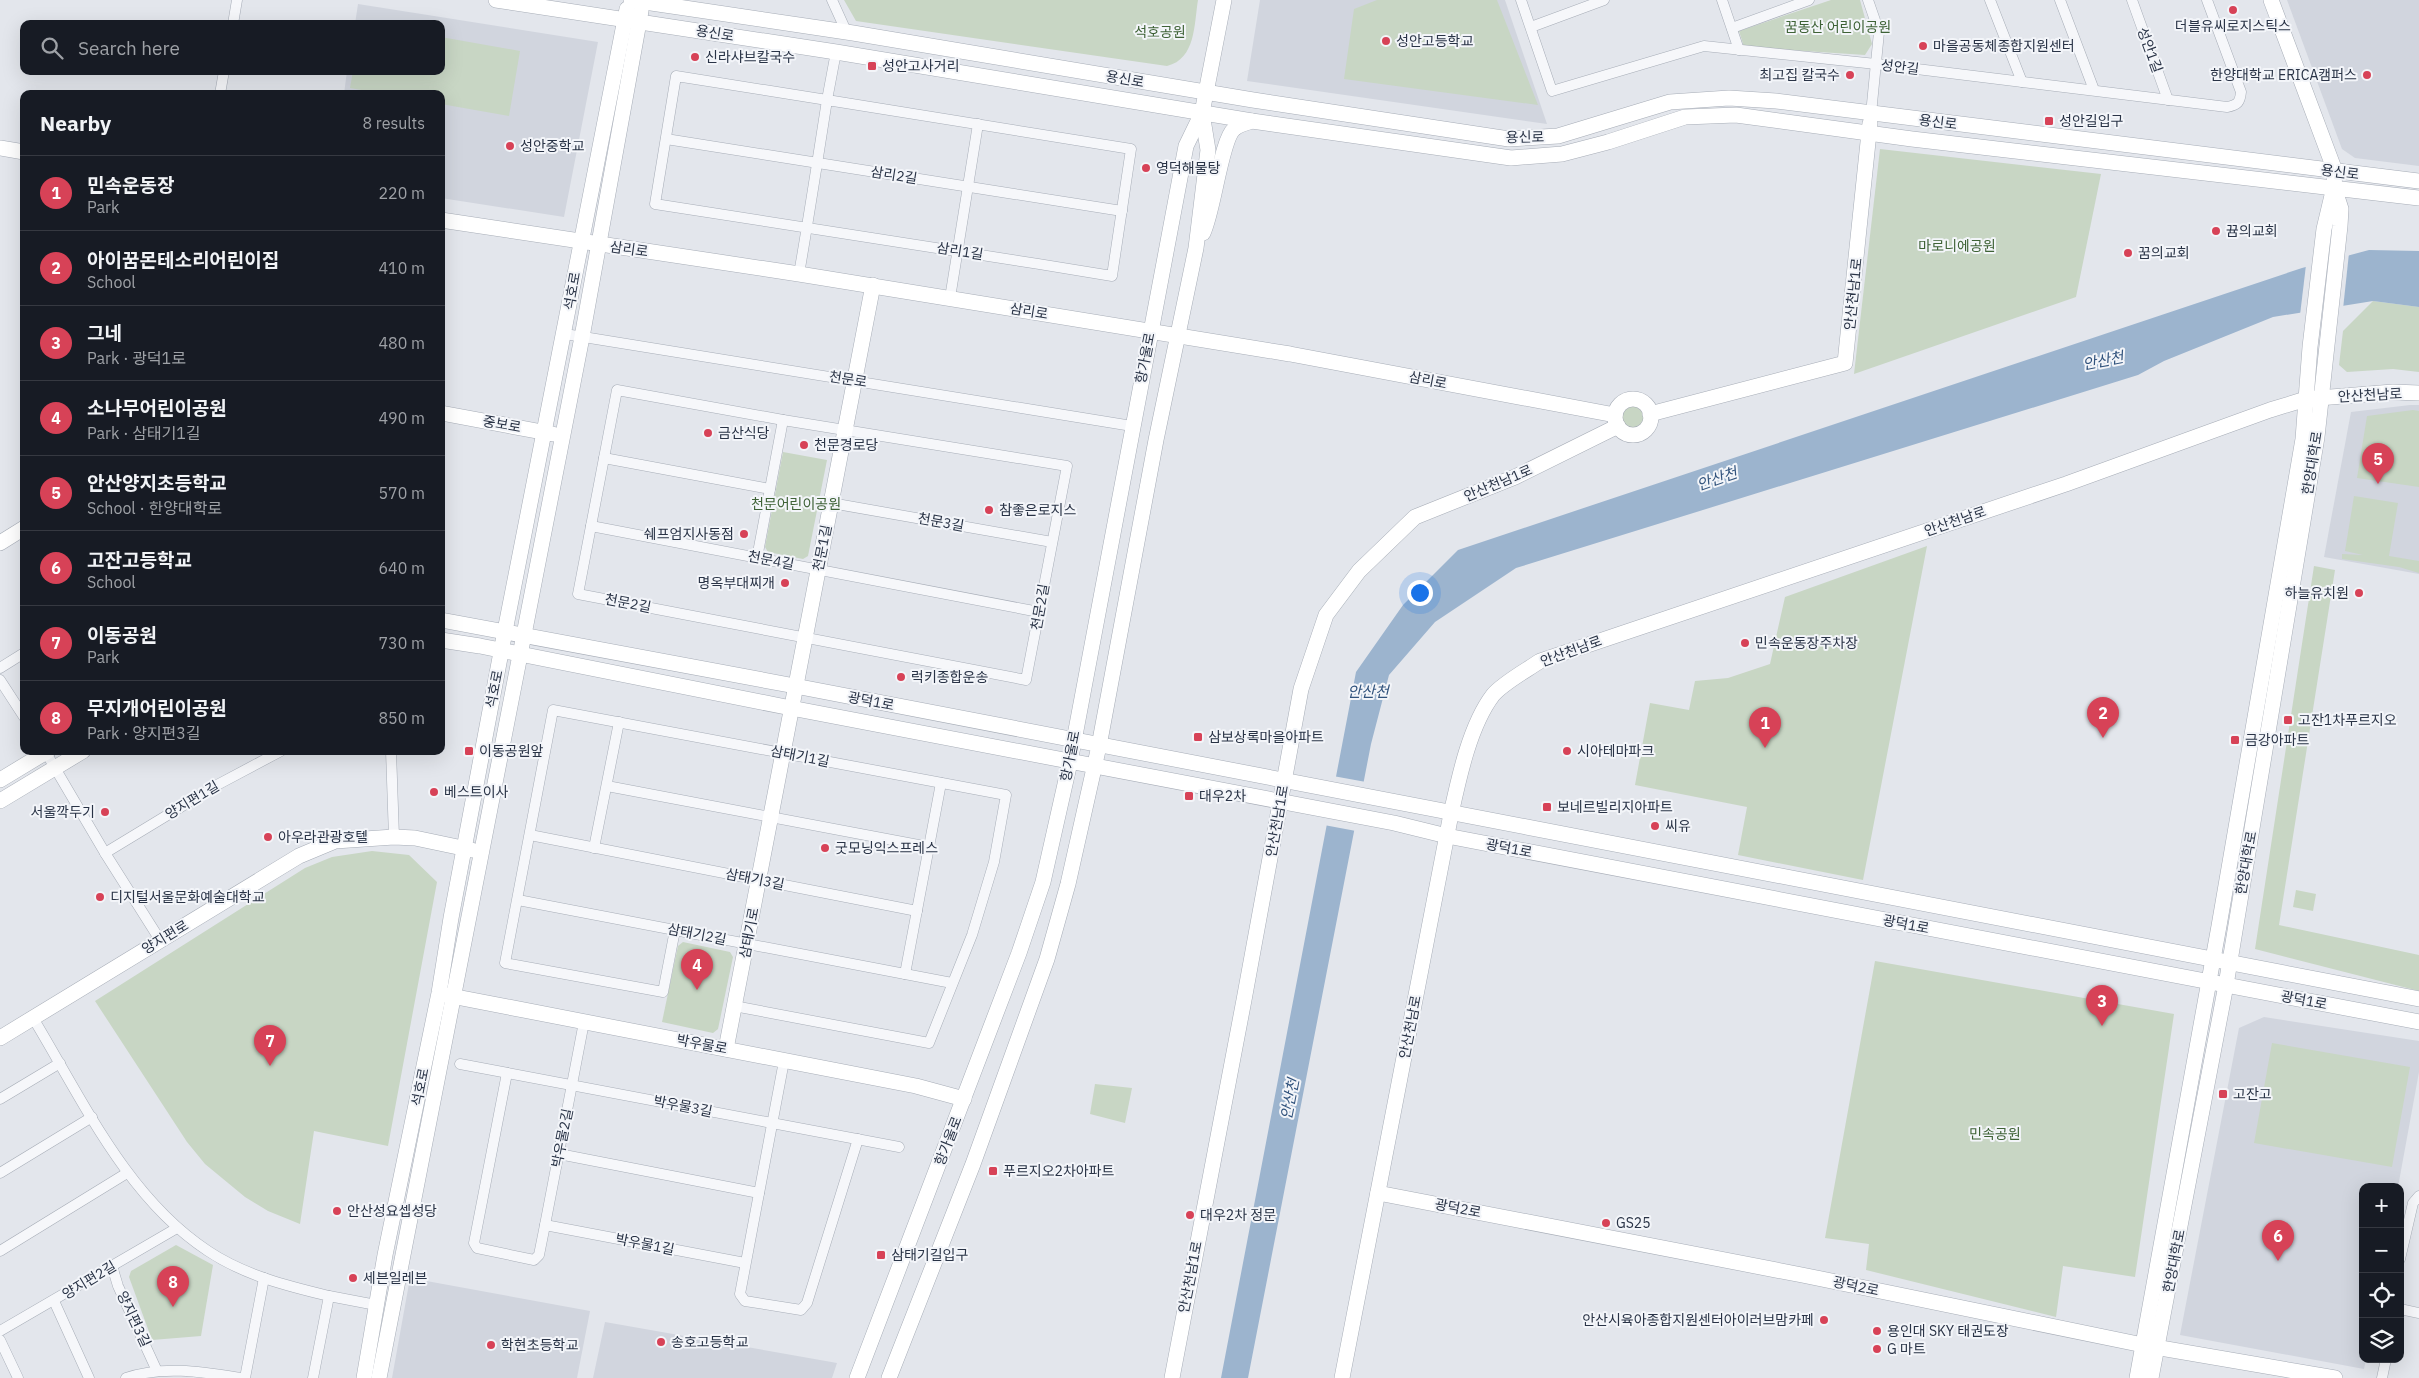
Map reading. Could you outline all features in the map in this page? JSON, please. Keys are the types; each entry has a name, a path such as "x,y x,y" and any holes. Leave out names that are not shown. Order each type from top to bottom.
{"street":[{"path":"234,20 237,0"},
{"name":"용신로","path":"496,0 836,52 1252,121 1511,158 1562,154 1608,142 1685,117 1736,115 1868,133 2419,198"},
{"name":"용신로","path":"636,0 1509,139 1558,136 1670,102 1728,98 2419,181"},
{"name":"석호로","path":"379,1378 447,995 464,848 582,242 636,0"},
{"path":"832,0 847,33"},
{"name":"항가울로","path":"857,1378 964,1099 1044,882 1070,762 1186,146 1202,113 1223,7 1229,0"},
{"name":"성안길","path":"1520,0 1552,91 1704,46 1876,64 2227,107 2235,106 2240,101 2241,92 2207,0"},
{"path":"1531,27 1604,0"},
{"path":"1722,0 1739,50"},
{"path":"1732,28 1808,0"},
{"path":"1868,0 1878,32 1871,114"},
{"path":"1990,0 2022,82"},
{"path":"2060,0 2094,90"},
{"name":"성안1길","path":"2132,0 2168,100"},
{"path":"2271,0 2335,171 2334,187"},
{"name":"석호로","path":"364,1378 376,1305 481,852 524,635 600,244 632,20"},
{"path":"799,274 836,52"},
{"path":"221,90 223,75"},
{"name":"삼리1길","path":"676,76 828,100 1131,149 1112,276 958,250 656,204 676,76"},
{"name":"항가울로","path":"889,1378 973,1164 1047,959 1068,884 1099,746 1156,440 1196,248 1208,150 1202,113"},
{"name":"안산천남1로","path":"1650,414 1845,363 1871,114"},
{"path":"1196,248 1210,215 1229,136 1238,126 1252,121"},
{"path":"950,298 978,124"},
{"name":"삼리2길","path":"666,139 1122,211"},
{"path":"0,148 20,151"},
{"name":"한양대학로","path":"2151,1378 2150,1346 2209,982 2301,449 2326,345 2341,209 2334,187"},
{"name":"한양대학로","path":"2137,1378 2150,1346 2226,985 2317,437 2310,347 2324,229 2334,187"},
{"name":"삼리로","path":"445,221 873,285 1178,337 1290,354 1616,420"},
{"name":"천문1길","path":"795,686 873,285"},
{"name":"천문로","path":"565,334 1132,426"},
{"name":"안산천남로","path":"1342,1378 1446,836 1462,762 1478,722 1494,694 1540,661 2066,484 2314,398 2348,387 2393,382 2419,383"},
{"name":"천문2길","path":"617,390 783,420 1067,466 1026,680 578,594 617,390"},
{"name":"안산천남로","path":"2314,398 2393,392 2419,393"},
{"path":"1630,399 1641,401 1650,414 1649,425 1641,433 1630,434 1616,420 1620,404 1630,399"},
{"name":"중보로","path":"445,415 562,436"},
{"path":"757,558 783,420"},
{"name":"안산천남1로","path":"1172,1378 1301,689 1326,615 1359,571 1416,516 1515,477 1616,420"},
{"path":"604,458 770,489"},
{"name":"천문3길","path":"831,503 1052,542"},
{"name":"천문4길","path":"591,526 1039,612"},
{"path":"0,543 20,530"},
{"name":"광덕1로","path":"445,621 795,686 1299,785 2419,999"},
{"name":"광덕1로","path":"445,641 502,650 1394,824 1446,836 2419,1022"},
{"path":"0,668 20,656"},
{"path":"0,680 20,711"},
{"name":"삼태기로","path":"726,1049 795,686"},
{"name":"삼태기1길","path":"675,930 663,992 505,963 553,710 1006,794 994,862 972,934 929,1043 734,1006"},
{"path":"594,848 619,722"},
{"path":"0,780 41,755"},
{"path":"48,755 105,853 160,940"},
{"path":"0,801 76,755"},
{"name":"양지편1길","path":"105,853 217,785 273,755"},
{"path":"391,755 394,837"},
{"path":"905,974 941,783"},
{"path":"607,786 929,848"},
{"name":"삼태기3길","path":"530,835 917,911"},
{"name":"양지편로","path":"0,1038 299,856 335,841 394,837 415,838 481,852"},
{"name":"삼태기2길","path":"518,900 952,983"},
{"name":"박우물로","path":"447,995 916,1086 964,1099"},
{"path":"33,1018 127,1173 148,1200 177,1228 208,1251 264,1278 329,1296 376,1305"},
{"name":"박우물2길","path":"507,1073 474,1244 477,1248 534,1260 538,1255 545,1225 584,1022"},
{"path":"784,1061 745,1263 740,1294 745,1301 801,1310 807,1303 858,1139"},
{"path":"0,1099 60,1063"},
{"name":"박우물3길","path":"460,1064 900,1147"},
{"path":"0,1173 92,1117"},
{"path":"559,1154 759,1192"},
{"path":"0,1251 127,1173"},
{"name":"광덕2로","path":"1378,1193 1793,1273 2150,1346 2334,1378"},
{"path":"2404,1242 2413,1203 2419,1196"},
{"name":"박우물1길","path":"545,1225 745,1263"},
{"name":"양지편2길","path":"0,1331 177,1228"},
{"name":"양지편3길","path":"112,1266 118,1286 158,1371"},
{"path":"245,1378 264,1278"},
{"path":"313,1378 329,1296"},
{"path":"54,1300 89,1378"},
{"path":"2404,1310 2419,1313"},
{"path":"0,1340 18,1378"},
{"path":"2382,1378 2385,1363"},
{"path":"126,1378 158,1371 195,1370 241,1378"}],"shaded area":[{"name":"성안고등학교","path":"1260,0 1505,0 1547,124 1247,81"},
{"name":"한양대학교 ERICA캠퍼스","path":"2287,0 2419,0 2419,166 2355,158 2342,149"},
{"name":"성안중학교","path":"358,4 598,42 564,217 445,199 445,90 345,90 346,75 445,75 445,20 356,20"},
{"path":"2419,405 2419,574 2324,557 2351,412"},
{"path":"2264,1017 2419,1041 2419,1072 2399,1183 2359,1183 2359,1363 2365,1363 2364,1369 2180,1335 2239,1028"},
{"name":"학현초등학교","path":"410,1278 590,1311 577,1378 392,1378"},
{"name":"송호고등학교","path":"605,1322 837,1363 832,1378 593,1378"}],"green space":[{"name":"석호공원","path":"844,0 1198,0 1194,30 1188,48 1184,56 1167,66 856,21"},
{"path":"1377,0 1497,0 1538,105 1344,79 1354,9"},
{"name":"꿈동산 어린이공원","path":"1831,0 1860,0 1872,44 1865,55 1744,47 1739,31"},
{"path":"445,38 520,51 509,116 445,105 445,90 361,90 350,88 352,75 445,75"},
{"name":"마로니에공원","path":"1880,149 2101,174 2076,297 1854,374"},
{"path":"2373,301 2419,307 2419,372 2393,369 2347,372 2339,365 2343,331"},
{"path":"1633,406 1641,409 1644,417 1641,425 1633,428 1625,425 1622,417 1625,409"},
{"path":"2413,410 2419,411 2419,487 2357,478 2367,416"},
{"name":"천문어린이공원","path":"783,452 827,460 808,556 803,559 768,552 765,547"},
{"path":"2354,496 2398,503 2389,556 2419,561 2419,573 2399,567 2342,559 2342,554 2363,555 2345,551"},
{"path":"1927,546 1863,880 1738,855 1747,807 1635,785 1650,703 1689,710 1695,681 1728,678 1770,664 1785,597"},
{"path":"2314,566 2335,570 2279,925 2419,955 2419,991 2255,949"},
{"path":"372,851 409,855 437,882 388,1146 314,1131 300,1224 268,1211 245,1197 205,1164 187,1142 95,1001 305,868 332,857"},
{"path":"2296,890 2316,894 2313,911 2293,907"},
{"path":"683,942 730,952 733,957 718,1029 713,1033 662,1022 678,946"},
{"name":"민속공원","path":"1875,961 2174,1014 2135,1277 2063,1266 2056,1317 1866,1270 1869,1244 1825,1238"},
{"path":"2272,1043 2410,1067 2392,1167 2254,1143"},
{"path":"1095,1084 1132,1088 1125,1123 1090,1114"},
{"path":"176,1245 213,1265 201,1336 152,1340 129,1277 131,1271"}],"water":[{"name":"안산천","path":"2369,250 2419,251 2419,307 2373,301 2273,317 2164,361 2138,375 1516,568 1435,622 1389,675 1371,744 1248,1378 1221,1378 1356,672 1403,605 1458,550 2302,268"}],"pier":[{"path":"2349,253 2343,309 2300,315 2306,265"},
{"path":"1333,776 1366,782 1356,831 1324,825"}],"place":[{"name":"더블유씨로지스틱스","path":"2233,10"},
{"name":"성안고등학교","path":"1386,41"},
{"name":"마을공동체종합지원센터","path":"1923,46"},
{"name":"신라샤브칼국수","path":"695,57"},
{"name":"성안고사거리","path":"872,66"},
{"name":"최고집 칼국수","path":"1850,75"},
{"name":"한양대학교 ERICA캠퍼스","path":"2367,75"},
{"name":"성안길입구","path":"2049,121"},
{"name":"성안중학교","path":"510,146"},
{"name":"영덕해물탕","path":"1146,168"},
{"name":"뀸의교회","path":"2216,231"},
{"name":"꿈의교회","path":"2128,253"},
{"name":"금산식당","path":"708,433"},
{"name":"천문경로당","path":"804,445"},
{"name":"안산양지초등학교","path":"2378,484"},
{"name":"참좋은로지스","path":"989,510"},
{"name":"쉐프엄지사동점","path":"744,534"},
{"name":"명옥부대찌개","path":"785,583"},
{"name":"하늘유치원","path":"2359,593"},
{"name":"민속운동장주차장","path":"1745,643"},
{"name":"럭키종합운송","path":"901,677"},
{"name":"고잔1차푸르지오","path":"2288,720"},
{"name":"삼보상록마을아파트","path":"1198,737"},
{"name":"아이꿈몬테소리어린이집","path":"2103,738"},
{"name":"금강아파트","path":"2235,740"},
{"name":"민속운동장","path":"1765,748"},
{"name":"이동공원앞","path":"469,751"},
{"name":"시아테마파크","path":"1567,751"},
{"name":"베스트이사","path":"434,792"},
{"name":"대우2차","path":"1189,796"},
{"name":"보네르빌리지아파트","path":"1547,807"},
{"name":"서울깍두기","path":"105,812"},
{"name":"씨유","path":"1655,826"},
{"name":"아우라관광호텔","path":"268,837"},
{"name":"굿모닝익스프레스","path":"825,848"},
{"name":"디지털서울문화예술대학교","path":"100,897"},
{"name":"소나무어린이공원","path":"697,990"},
{"name":"그네","path":"2102,1026"},
{"name":"이동공원","path":"270,1066"},
{"name":"고잔고","path":"2223,1094"},
{"name":"푸르지오2차아파트","path":"993,1171"},
{"name":"안산성요셉성당","path":"337,1211"},
{"name":"대우2차 정문","path":"1190,1215"},
{"name":"GS25","path":"1606,1223"},
{"name":"삼태기길입구","path":"881,1255"},
{"name":"고잔고등학교","path":"2278,1261"},
{"name":"세븐일레븐","path":"353,1278"},
{"name":"무지개어린이공원","path":"173,1307"},
{"name":"안산시육아종합지원센터아이러브맘카페","path":"1824,1320"},
{"name":"용인대 SKY 태권도장","path":"1877,1331"},
{"name":"송호고등학교","path":"661,1342"},
{"name":"학현초등학교","path":"491,1345"},
{"name":"G 마트","path":"1877,1349"}]}
